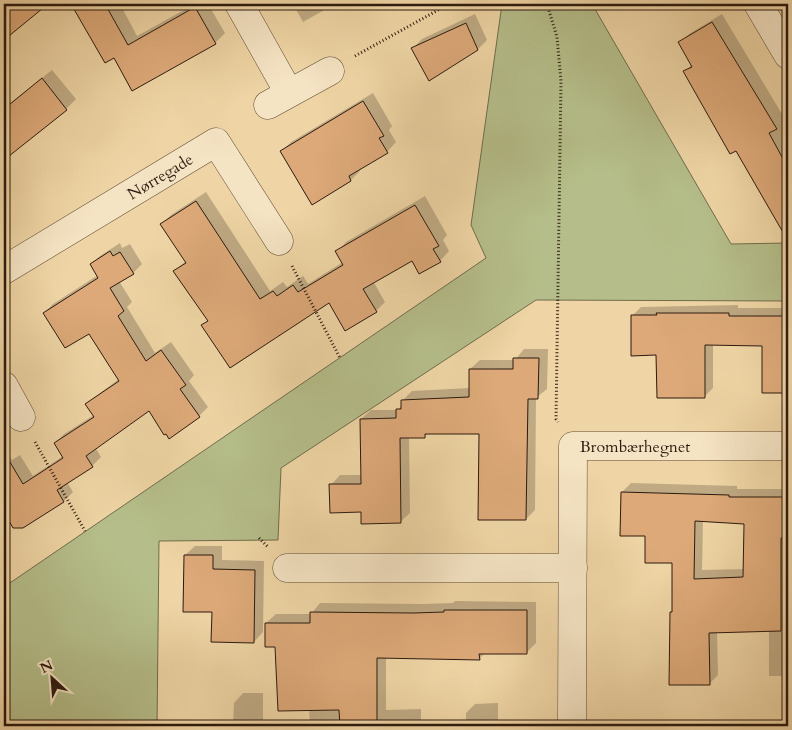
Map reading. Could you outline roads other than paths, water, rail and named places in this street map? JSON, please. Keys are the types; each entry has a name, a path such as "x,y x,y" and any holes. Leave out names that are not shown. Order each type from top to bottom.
{"street":[{"path":"239,4 278,99 330,71"},
{"path":"758,4 788,55"},
{"name":"Nørregade","path":"4,270 216,142 279,241"},
{"path":"4,386 21,417"},
{"name":"Brombærhegnet","path":"572,726 573,446 788,446"},
{"path":"287,568 573,568"}]}
